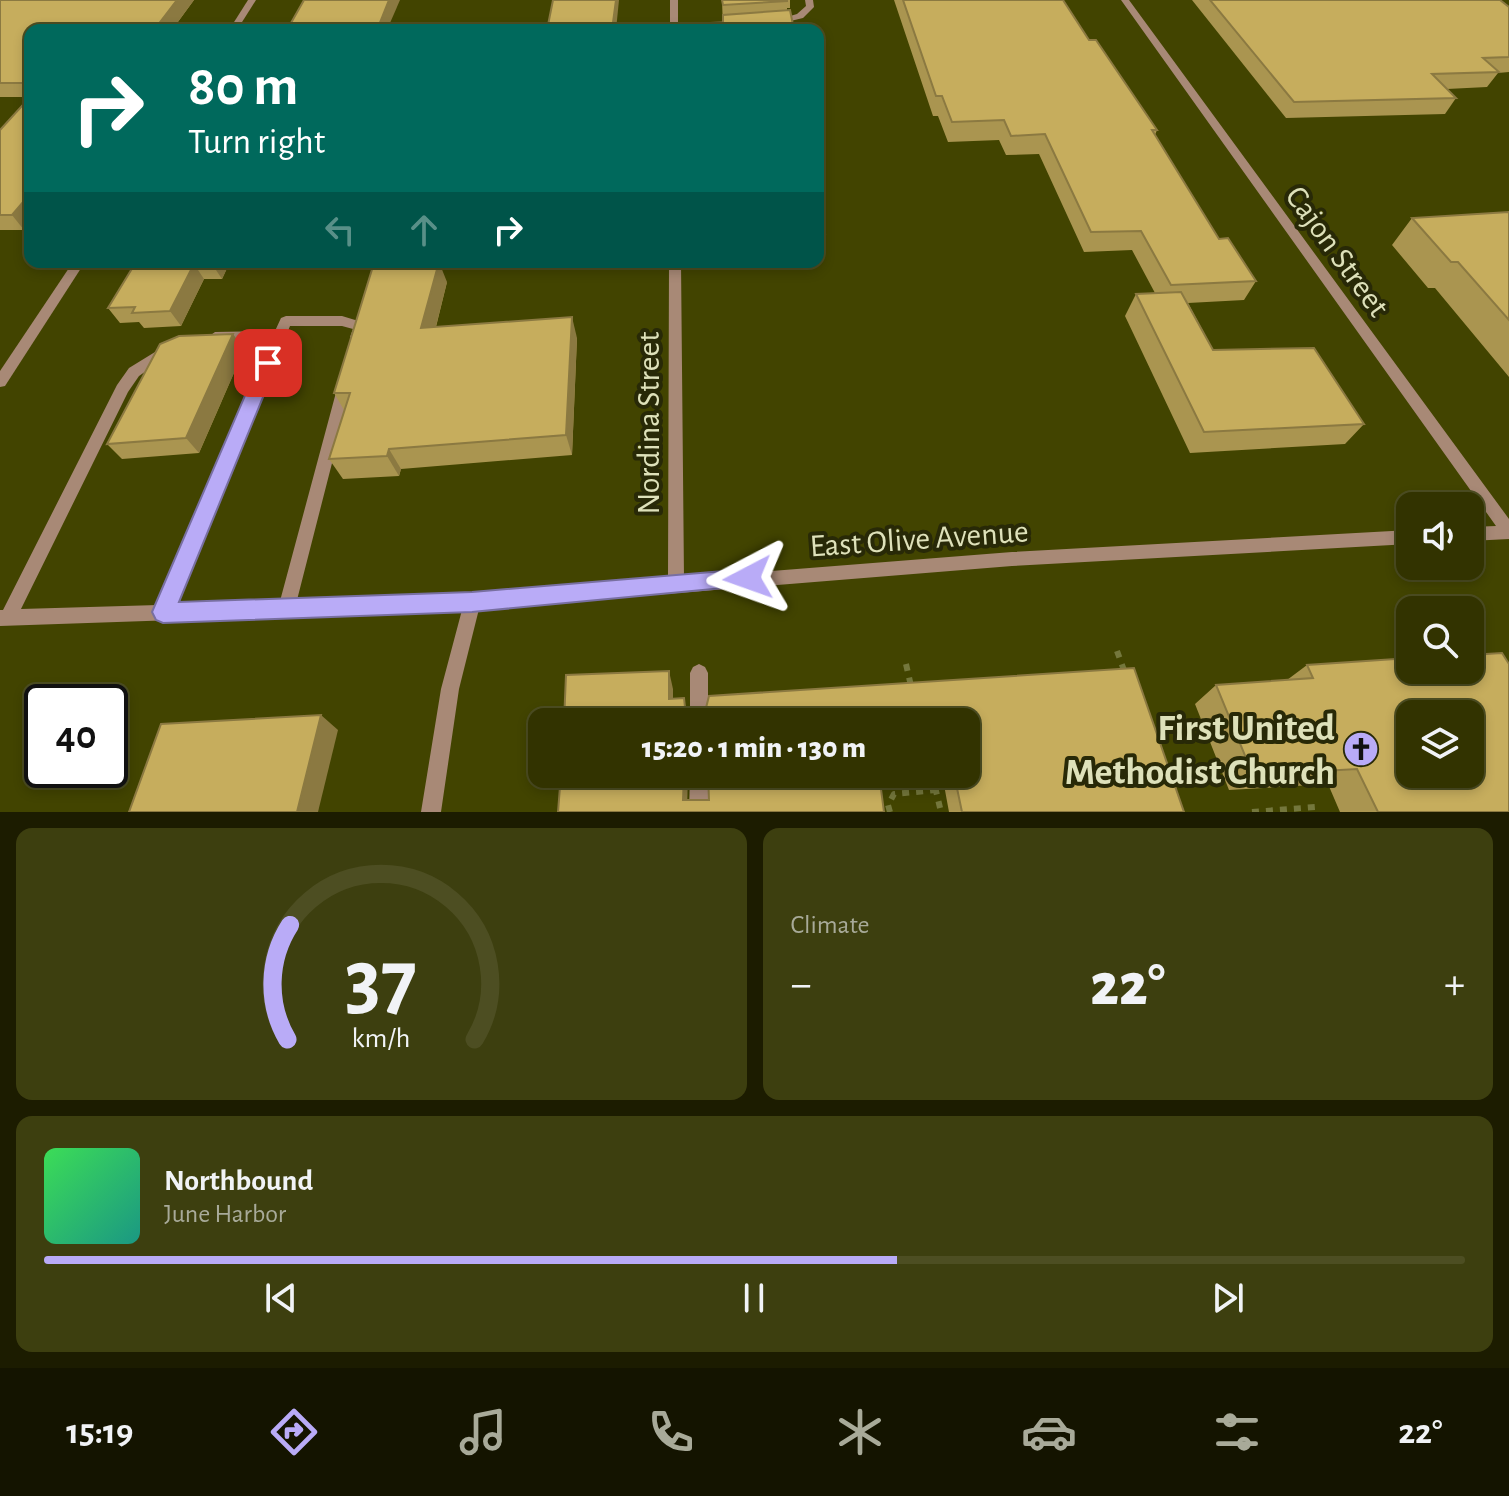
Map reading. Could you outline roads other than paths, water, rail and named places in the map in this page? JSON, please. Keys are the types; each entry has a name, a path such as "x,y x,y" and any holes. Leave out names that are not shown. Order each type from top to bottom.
{"street":[{"path":"237,24 252,0"},
{"path":"674,0 674,24"},
{"path":"767,23 800,16 810,7 809,0"},
{"name":"Cajon Street","path":"1125,0 1509,532"},
{"path":"0,382 75,268"},
{"name":"Nordina Street","path":"675,268 676,583"},
{"path":"163,612 286,321 342,321 360,326 354,350"},
{"path":"4,618 122,389 134,372 163,351 213,337 279,336"},
{"path":"286,609 348,374"},
{"path":"1484,533 1509,532"},
{"name":"East Olive Avenue","path":"4,618 472,602 676,583 1028,558 1396,538"},
{"path":"431,812 450,689 472,602"},
{"path":"699,673 699,708"},
{"path":"699,788 699,812"}],"place":[{"name":"First United Methodist Church","path":"1361,749"}]}
